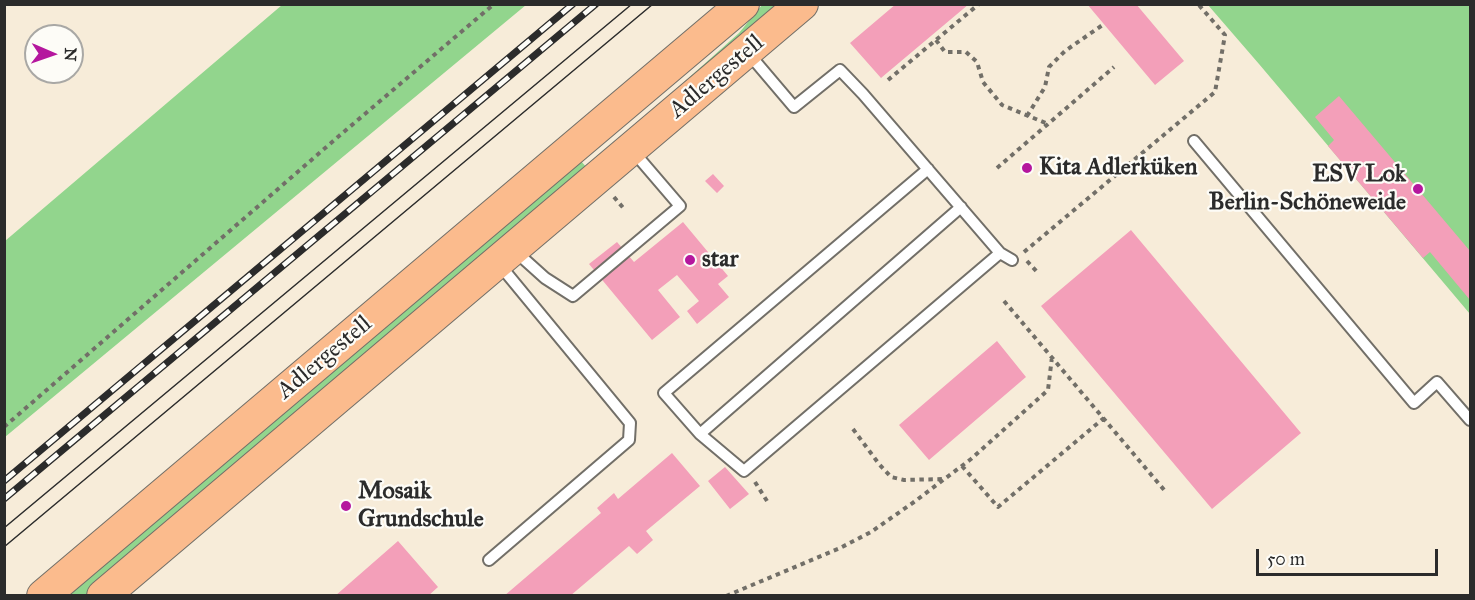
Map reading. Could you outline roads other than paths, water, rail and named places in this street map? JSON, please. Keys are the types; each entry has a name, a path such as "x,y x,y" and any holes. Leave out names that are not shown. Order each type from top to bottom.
{"main road":[{"name":"Adlergestell","path":"43,596 743,4"},
{"name":"Adlergestell","path":"103,596 802,4"},
{"path":"606,120 631,149"}],"lane":[{"path":"746,51 794,107 840,70 1000,253 1012,260"},
{"path":"1194,141 1414,403 1437,382 1470,420"},
{"path":"505,255 573,296 680,206 631,149"},
{"path":"928,169 664,393 700,434 744,471 1000,253"},
{"path":"700,434 961,207"},
{"path":"489,560 628,440 630,423 505,255"}],"tram line":[{"path":"4,528 632,4"},
{"path":"4,547 653,4"}],"railway":[{"path":"4,481 573,4"},
{"path":"4,499 596,4"}],"place":[{"name":"Kita Adlerküken","path":"1027,168"},
{"name":"ESV Lok Berlin-Schöneweide","path":"1418,189"},
{"name":"star","path":"690,260"},
{"name":"Mosaik Grundschule","path":"346,506"}]}
